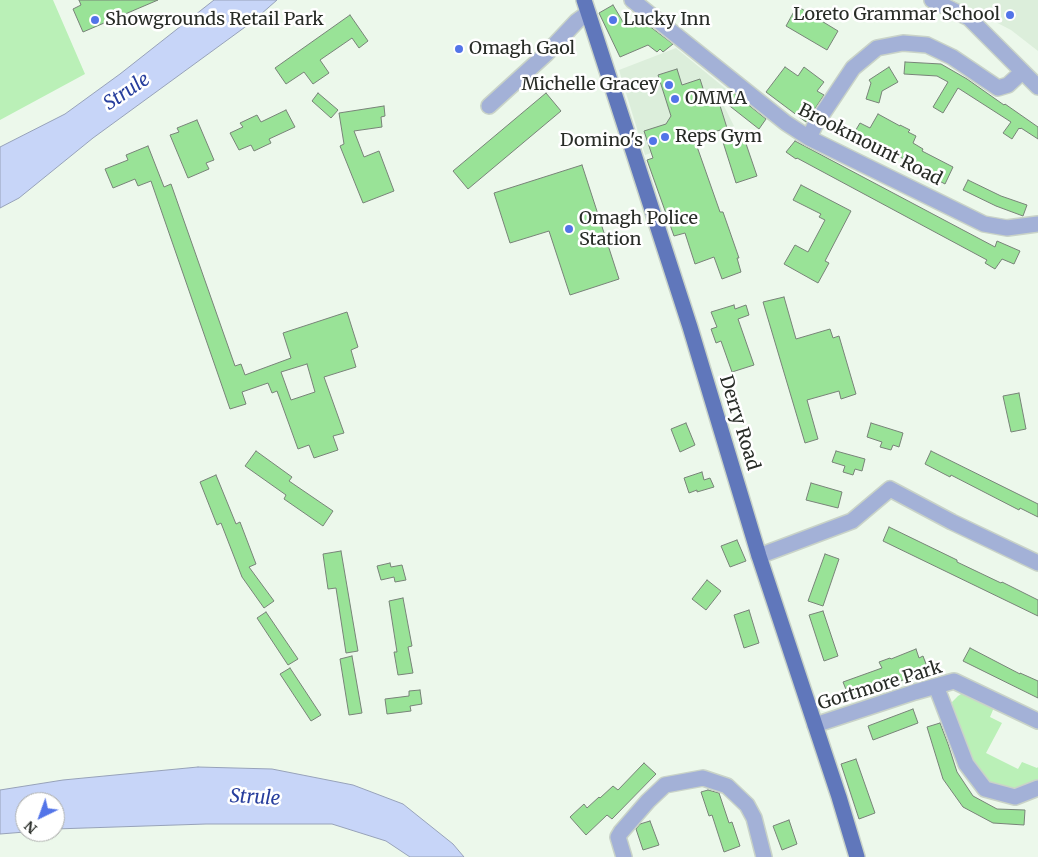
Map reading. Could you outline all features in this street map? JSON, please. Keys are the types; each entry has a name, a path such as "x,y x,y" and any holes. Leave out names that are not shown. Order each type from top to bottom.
{"main road":[{"name":"Derry Road","path":"586,7 690,327 759,556 857,857"}],"street":[{"name":"Brookmount Road","path":"632,0 786,123 809,138 984,224 1007,228 1038,224"},
{"path":"932,0 969,18 1038,87"},
{"path":"489,106 546,54 577,22 586,7"},
{"path":"809,138 853,68 877,48 903,43 927,45 952,57 998,88 1008,85 1022,72"},
{"path":"759,556 852,520 890,489 952,522 1038,563"},
{"name":"Gortmore Park","path":"815,725 954,681 1038,721"},
{"path":"936,686 966,764 985,789 1015,797 1038,788"},
{"path":"624,857 618,837 648,800 665,785 703,778 727,786 747,805 754,818 764,857"}],"shaded area":[{"name":"Loreto Grammar School","path":"953,0 1038,0 1038,51 1011,30"},
{"path":"676,48 726,89 714,95 725,108 734,126 645,155 619,70"}],"green space":[{"path":"0,0 53,0 85,74 0,120"},
{"path":"964,692 995,705 990,717 1002,723 986,753 1018,769 1022,762 1038,767 1038,782 1014,791 995,787 987,782 969,759 953,709 952,702"}],"water":[{"name":"Strule","path":"214,0 277,0 252,22 93,138 19,198 0,208 0,147 65,114 120,74"},
{"name":"Strule","path":"198,767 272,769 353,785 403,804 453,844 464,857 410,857 386,841 332,824 206,824 65,829 65,792 15,792 15,833 0,834 0,790 63,780"}],"building":[{"name":"Showgrounds Retail Park","path":"79,0 158,0 83,32 73,9 81,5"},
{"path":"613,5 626,27 644,22 673,44 663,52 660,49 657,52 648,45 620,57 599,13"},
{"path":"797,6 838,31 827,50 786,26"},
{"path":"350,15 368,41 359,48 352,38 320,60 329,73 313,84 304,72 286,84 275,68"},
{"path":"905,62 941,64 967,79 1038,127 1038,139 1019,128 1012,139 1003,133 1011,122 958,88 943,113 933,107 948,82 937,76 904,74"},
{"path":"785,67 798,76 804,67 824,82 817,91 824,95 806,122 766,92"},
{"path":"889,67 898,82 882,91 879,103 866,99 871,83 869,80"},
{"path":"677,69 682,85 700,79 707,101 717,96 727,128 694,138 720,212 723,212 739,258 737,258 741,272 722,279 714,257 695,264 685,233 674,236 647,160 653,158 644,131 666,124 671,116 658,75"},
{"path":"730,90 766,119 759,129 717,96"},
{"path":"318,93 338,110 331,118 312,101"},
{"path":"546,93 561,111 468,189 453,171"},
{"path":"384,106 385,116 381,117 382,127 354,131 364,157 379,151 394,191 363,203 340,146 344,144 339,113"},
{"path":"286,110 295,127 269,139 271,143 254,151 251,145 239,150 230,133 243,127 240,123 257,115 261,122"},
{"path":"878,114 910,130 908,132 916,136 913,143 923,149 922,151 953,167 945,184 919,170 921,168 854,133 860,123 870,128"},
{"path":"197,120 214,160 206,163 209,169 188,178 170,135 179,132 177,128"},
{"path":"742,132 757,176 736,183 722,139"},
{"path":"795,141 995,247 997,241 1020,251 1014,264 1002,259 995,269 985,263 987,260 796,159 786,152"},
{"path":"148,146 164,187 171,184 235,366 241,364 245,375 291,358 283,333 347,312 358,347 351,350 356,367 324,377 344,433 333,436 338,450 314,458 309,445 298,449 277,391 272,393 268,383 242,392 246,404 230,409 151,181 138,186 135,179 113,188 105,169 128,160 126,155","holes":["307,364 315,392 291,400 281,372"]},
{"path":"582,165 619,279 570,295 549,231 510,243 494,193"},
{"path":"968,180 1001,196 1027,205 1023,216 996,206 963,190"},
{"path":"801,185 851,211 825,261 829,263 818,283 784,264 795,245 808,252 825,220 819,217 821,214 793,200"},
{"path":"784,297 796,339 830,329 833,338 839,336 856,394 841,399 839,391 807,400 818,439 805,443 763,302"},
{"path":"734,305 735,309 746,305 749,315 738,319 754,365 732,372 721,341 716,343 711,329 717,327 711,312"},
{"path":"1019,393 1026,429 1011,432 1003,396"},
{"path":"686,423 695,445 680,452 671,429"},
{"path":"871,423 903,433 899,447 893,445 891,450 880,447 882,442 867,437"},
{"path":"256,451 292,477 289,481 333,511 323,526 284,499 286,495 245,466"},
{"path":"836,451 865,459 862,471 855,469 853,475 843,472 845,466 832,462"},
{"path":"931,451 1038,504 1038,517 1020,508 1019,510 951,475 950,477 925,464"},
{"path":"702,472 704,480 710,478 714,487 689,493 684,478"},
{"path":"216,475 236,524 240,522 256,564 249,567 274,601 264,608 242,577 221,523 217,525 200,482"},
{"path":"811,483 842,492 838,508 806,500"},
{"path":"889,527 957,560 957,562 1038,600 1038,616 883,541"},
{"path":"737,540 746,561 730,567 721,546"},
{"path":"341,551 358,651 346,653 336,588 328,589 323,554"},
{"path":"825,554 839,559 823,606 808,601"},
{"path":"390,563 391,567 402,565 406,580 395,582 394,577 381,580 377,566"},
{"path":"707,580 721,591 706,610 692,599"},
{"path":"403,598 412,646 408,647 413,673 398,675 394,652 397,652 389,601"},
{"path":"749,610 759,643 744,648 734,615"},
{"path":"823,611 838,656 824,661 809,615"},
{"path":"266,612 298,659 288,665 257,618"},
{"path":"970,648 1020,674 1038,681 1038,698 963,661"},
{"path":"916,649 919,658 923,656 929,672 907,681 906,679 878,689 877,687 849,697 843,682 882,668 879,662"},
{"path":"352,656 362,713 349,715 340,659"},
{"path":"290,668 321,715 311,721 280,674"},
{"path":"420,690 422,704 410,706 411,711 387,714 385,699 409,696 409,691"},
{"path":"913,709 918,723 873,740 868,726"},
{"path":"940,723 957,772 973,796 997,809 1025,810 1024,825 993,823 963,807 943,779 927,727"},
{"path":"856,759 875,813 859,819 841,764"},
{"path":"644,763 656,774 612,819 607,815 586,835 570,817 584,804 587,808 613,786 618,790"},
{"path":"708,790 719,793 729,823 732,822 740,846 724,852 712,815 709,816 701,792"},
{"path":"789,820 797,844 782,850 773,826"},
{"path":"650,821 659,845 643,850 636,829 640,824"}],"place":[{"name":"Loreto Grammar School","path":"1010,15"},
{"name":"Showgrounds Retail Park","path":"95,20"},
{"name":"Lucky Inn","path":"613,20"},
{"name":"Omagh Gaol","path":"459,49"},
{"name":"Michelle Gracey","path":"669,85"},
{"name":"OMMA","path":"675,99"},
{"name":"Reps Gym","path":"665,137"},
{"name":"Domino's","path":"653,141"},
{"name":"Omagh Police Station","path":"569,229"}]}
